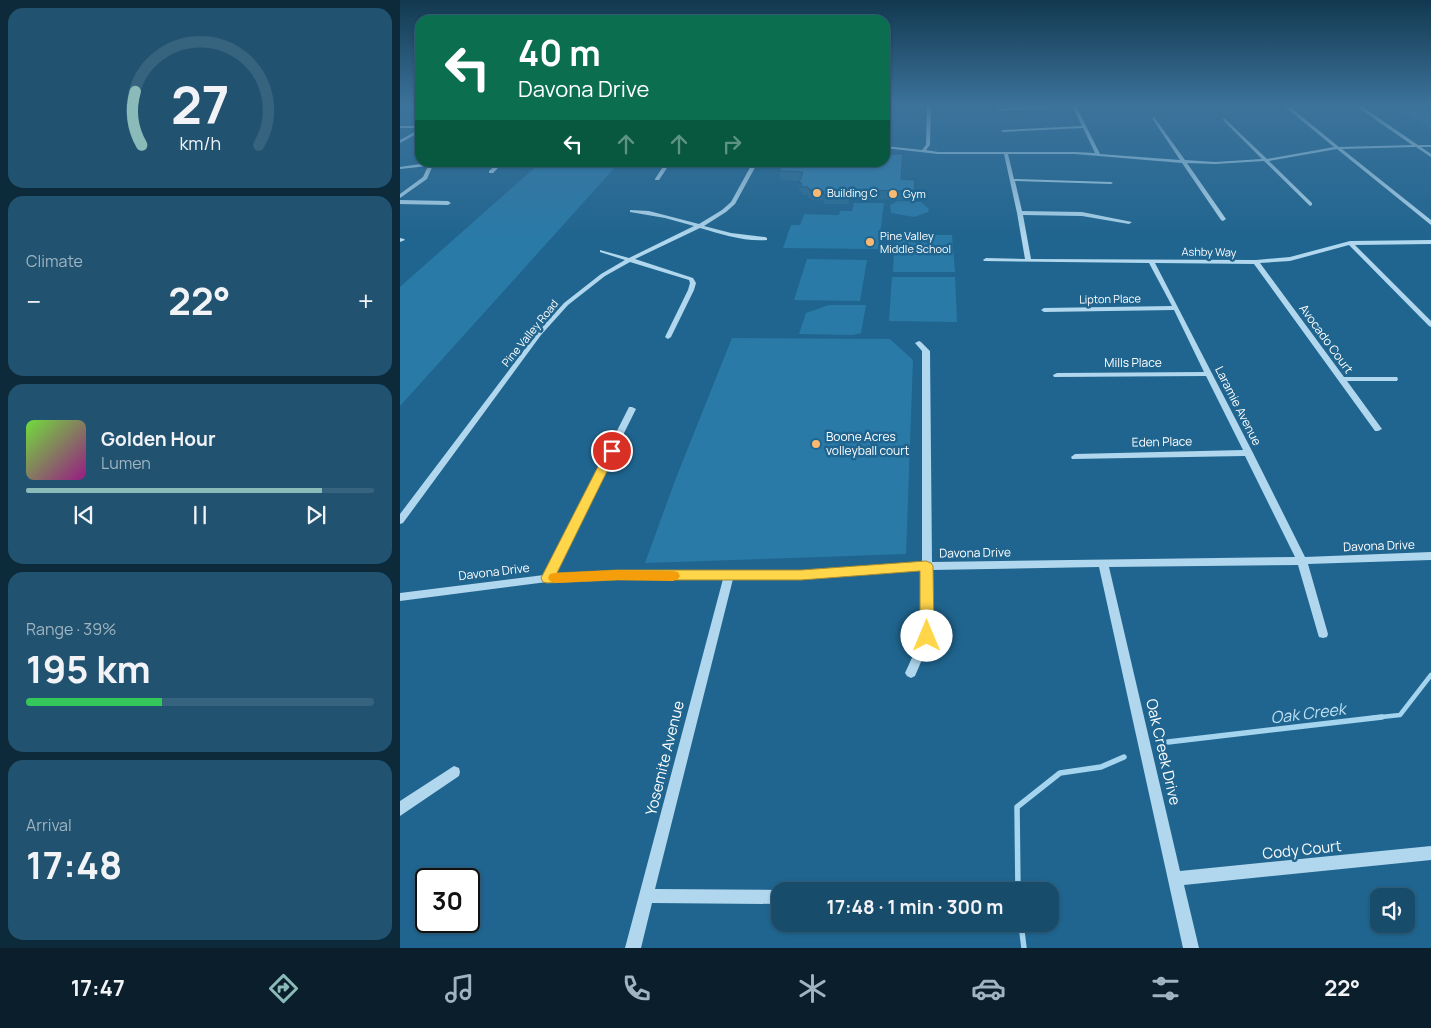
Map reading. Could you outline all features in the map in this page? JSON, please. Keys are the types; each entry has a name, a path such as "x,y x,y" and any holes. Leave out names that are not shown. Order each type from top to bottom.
{"street":[{"path":"909,150 1006,154 1098,154 1215,163 1266,160 1325,150"},
{"path":"1096,150 1098,154"},
{"path":"1175,150 1223,219"},
{"path":"1256,150 1310,204"},
{"path":"1341,150 1431,223"},
{"path":"1006,154 1020,213 1028,261"},
{"path":"400,168 415,167"},
{"path":"400,196 425,178 430,167"},
{"path":"491,172 496,167"},
{"path":"657,178 665,167"},
{"name":"Pine Valley Road","path":"400,521 539,334 566,304 585,288 629,260 701,225 733,203 753,167"},
{"path":"1012,180 1111,183"},
{"path":"400,202 448,204"},
{"path":"632,211 658,214 736,236 765,239"},
{"path":"1020,213 1082,214 1129,222"},
{"name":"Ashby Way","path":"986,260 1256,262 1290,259 1350,243 1431,242"},
{"path":"1350,243 1431,325"},
{"path":"602,251 691,279 693,283 668,337"},
{"name":"Laramie Avenue","path":"1151,261 1249,453 1302,562 1323,634"},
{"name":"Avocado Court","path":"1256,262 1378,429"},
{"name":"Lipton Place","path":"1044,310 1176,308"},
{"path":"911,673 927,636 926,351 919,343"},
{"name":"Mills Place","path":"1057,375 1209,374"},
{"path":"1342,379 1394,379"},
{"path":"547,578 632,409"},
{"name":"Eden Place","path":"1075,457 1249,453"},
{"name":"Davona Drive","path":"400,597 547,578 617,575 801,575 926,566 1302,562 1431,556"},
{"name":"Oak Creek Drive","path":"1103,564 1191,948"},
{"name":"Yosemite Avenue","path":"633,948 729,576"},
{"path":"400,809 454,772"},
{"name":"Cody Court","path":"1176,879 1431,853"},
{"path":"647,896 771,896"}],"shaded area":[{"path":"535,167 615,167 400,406 400,287"},
{"path":"898,201 921,202 929,209 928,212 914,217 891,213 890,205"},
{"path":"854,203 884,203 878,249 783,248 791,225 800,225 804,214 839,215 840,211 852,211"},
{"path":"895,235 952,235 955,272 893,272"},
{"path":"807,259 867,260 860,301 794,300"},
{"path":"892,277 955,277 957,322 889,321"},
{"path":"829,305 866,305 861,333 853,335 799,334 806,313"},
{"path":"732,338 890,339 913,360 906,554 645,563 676,478"}],"building":[{"path":"890,154 903,154 901,179 915,180 914,191 850,190 849,195 823,195 824,191 810,191 811,189 808,189 808,187 801,187 802,183 799,183 803,172 779,171 781,167 890,167"}],"waterway":[{"name":"Oak Creek","path":"1372,718 1400,715 1431,675"},
{"name":"Oak Creek","path":"1168,742 1382,717"},
{"name":"Oak Creek","path":"1018,882 1017,807 1060,773 1101,767 1124,757"},
{"name":"Oak Creek","path":"1022,932 1024,948"}],"slow traffic":[{"path":"555,578 617,575 673,576"}],"place":[{"name":"Building C","path":"817,193"},
{"name":"Gym","path":"893,194"},
{"name":"Pine Valley Middle School","path":"870,242"},
{"name":"Boone Acres volleyball court","path":"816,444"}],"route":[{"path":"612,451 547,578 617,575 801,575 926,566 927,636"}]}
